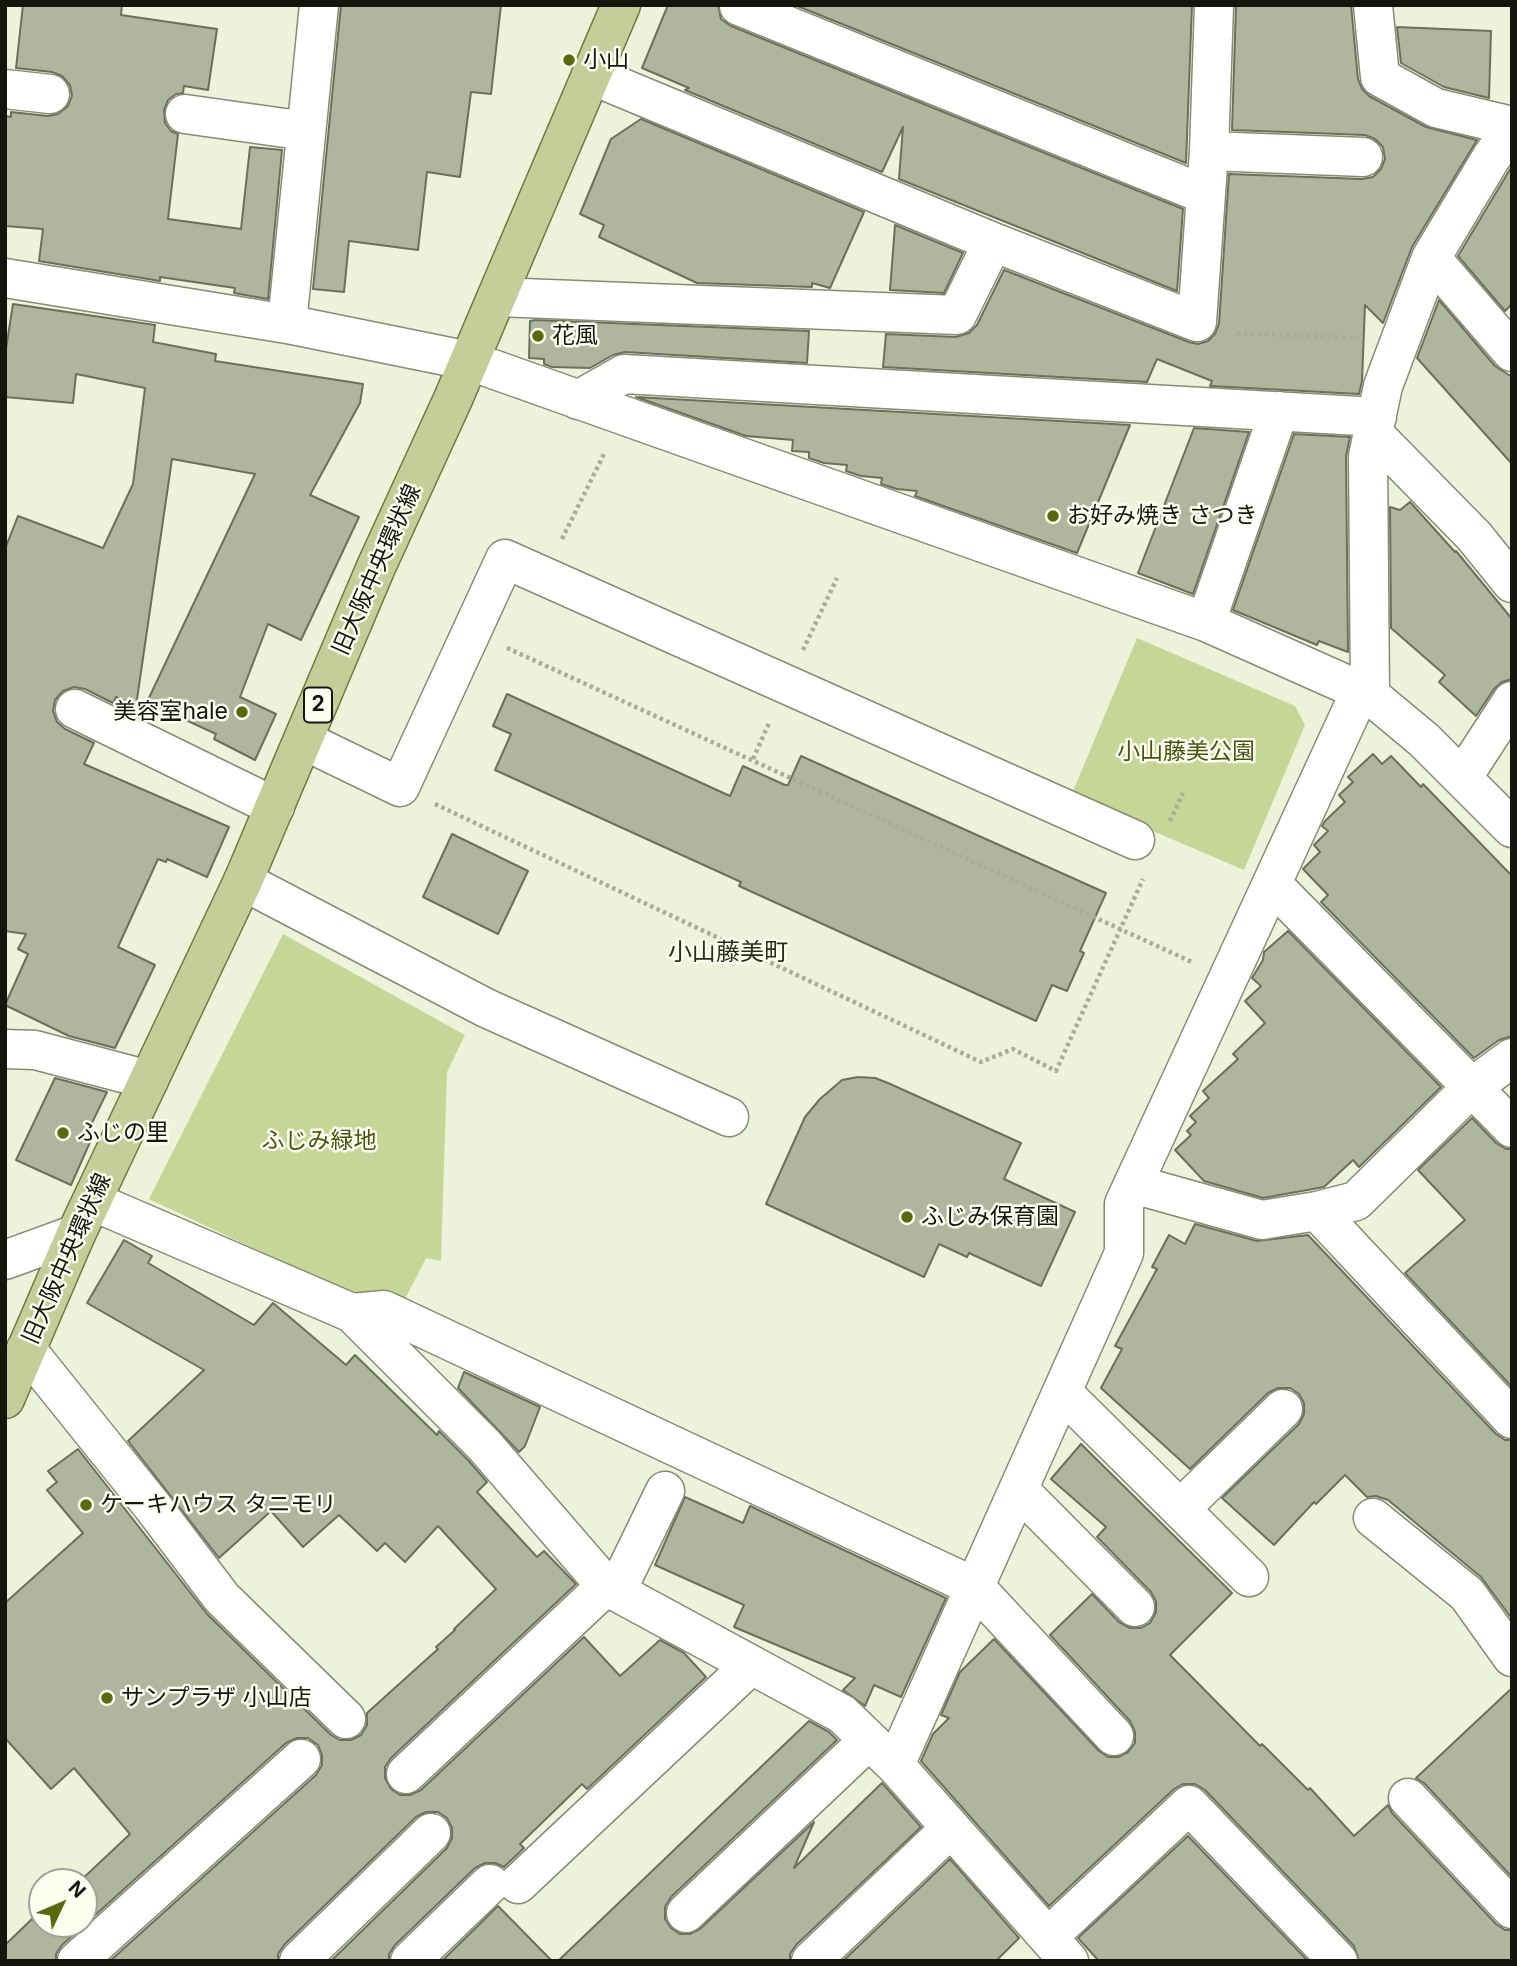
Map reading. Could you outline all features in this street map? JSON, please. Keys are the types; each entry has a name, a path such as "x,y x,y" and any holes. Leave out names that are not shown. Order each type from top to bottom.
{"main road":[{"name":"旧大阪中央環状線","path":"5,1399 84,1217 243,881 376,567 470,361 621,5"}],"street":[{"path":"287,324 319,5"},
{"path":"591,75 993,242 1197,322 1209,151 1214,5"},
{"path":"686,1913 882,1753 975,1587 1124,1253 1124,1205 1133,1184 1272,884 1366,693 1368,456 1383,386 1431,258 1512,127 1436,108 1380,77 1373,5"},
{"path":"739,6 1206,195"},
{"path":"5,89 50,94"},
{"path":"185,114 306,131"},
{"path":"1209,151 1363,157"},
{"path":"497,298 957,315 993,242"},
{"path":"1431,258 1512,352"},
{"path":"5,278 287,324 470,361 1206,622 1366,693 1424,740 1512,828"},
{"path":"578,400 624,374 1279,411 1375,425 1512,583"},
{"path":"1206,622 1279,411"},
{"path":"303,740 400,787 505,559 1149,847"},
{"path":"1462,778 1512,701"},
{"path":"75,709 275,807"},
{"path":"243,881 486,1008 729,1117"},
{"path":"1272,884 1512,1128"},
{"path":"5,1049 35,1050 149,1080"},
{"path":"1133,1184 1262,1220 1356,1201 1472,1087 1512,1058"},
{"path":"1317,1211 1512,1419"},
{"path":"5,1260 84,1217 352,1313 384,1310 975,1587 1114,1736"},
{"path":"352,1313 484,1445 611,1589 842,1714 882,1753 1059,1949 1189,1805 1338,1961"},
{"path":"26,1349 222,1598 346,1719"},
{"path":"1062,1392 1249,1577"},
{"path":"1180,1509 1283,1409"},
{"path":"1018,1490 1135,1607"},
{"path":"405,1774 611,1589 665,1491"},
{"path":"1373,1518 1467,1594 1512,1657"},
{"path":"410,1961 504,1884 751,1665"},
{"path":"76,1961 301,1759"},
{"path":"1408,1798 1512,1909"},
{"path":"811,1961 951,1828"},
{"path":"299,1961 431,1833"}],"path":[{"path":"1197,322 1216,332 1358,338"},
{"path":"562,540 608,447"},
{"path":"500,644 1202,966"},
{"path":"400,787 981,1062 1013,1049 1056,1072 1121,928 1149,847 1183,793"}],"green space":[{"name":"小山藤美公園","path":"1137,638 1295,706 1305,725 1244,870 1071,796"},
{"name":"ふじみ緑地","path":"283,934 465,1035 447,1072 441,1261 426,1258 402,1305 359,1298 149,1199"}],"building":[{"path":"23,5 122,5 121,15 217,29 208,90 184,86 183,93 168,100 164,110 165,123 171,131 178,134 168,219 241,229 250,147 282,150 268,299 234,293 235,288 160,277 160,281 39,261 43,229 5,226 5,116 11,117 11,112 48,116 58,114 68,106 72,96 70,85 62,76 52,72 16,68"},
{"path":"341,5 501,5 491,94 471,92 460,177 427,172 418,250 349,241 344,292 313,289"},
{"path":"668,5 718,5 721,19 731,26 1183,209 1177,291 899,179 903,127 882,172 685,90 689,88 642,68"},
{"path":"795,5 1192,5 1186,163"},
{"path":"1236,5 1351,5 1358,79 1362,89 1369,96 1426,127 1477,140 1412,247 1383,323 1365,305 1362,381 1359,394 1210,386 1212,381 1157,359 1147,382 883,367 886,334 956,337 969,333 977,325 1004,270 1189,342 1198,344 1208,341 1219,324 1229,174 1362,179 1373,177 1381,169 1385,159 1383,147 1375,139 1365,135 1232,130"},
{"path":"1397,27 1491,31 1489,98 1444,87 1401,63"},
{"path":"641,119 864,212 830,288 812,283 812,287 697,283 599,237 604,225 580,214 611,139"},
{"path":"1512,166 1512,304 1505,311 1458,256"},
{"path":"895,225 963,253 944,293 890,290"},
{"path":"1439,300 1495,366 1512,377 1512,464 1417,358"},
{"path":"13,304 155,325 153,342 216,354 215,361 363,384 360,403 310,495 359,517 301,640 268,624 240,697 276,714 255,760 214,739 216,734 147,702 255,474 172,459 136,706 116,697 113,703 85,689 74,687 63,691 55,700 53,711 57,722 65,729 94,743 84,764 229,827 207,877 167,859 166,862 158,859 118,947 155,965 115,1048 69,1036 5,1005 28,954 18,949 26,934 5,931 5,549 18,516 103,548 133,484 145,388 76,374 73,403 5,397 5,355"},
{"path":"530,321 809,331 807,363 625,352 613,355 590,368 552,367 544,364 544,359 529,358"},
{"path":"636,397 1130,425 1077,553 915,496 917,491 881,484 882,478 846,471 847,465 824,463 809,458 809,452 792,451 793,440 746,436"},
{"path":"1194,428 1249,432 1193,594 1138,573"},
{"path":"1294,434 1350,437 1346,456 1348,652 1319,641 1317,645 1233,610"},
{"path":"1410,502 1456,551 1512,619 1512,679 1502,682 1494,689 1476,716 1439,682 1445,675 1391,628 1390,507 1400,510"},
{"path":"507,694 730,796 743,766 788,785 801,756 1106,893 1080,951 1084,953 1067,991 1052,985 1036,1021 739,886 741,882 495,770 511,734 493,726"},
{"path":"1373,754 1382,764 1391,756 1421,787 1423,784 1512,876 1512,1036 1499,1040 1474,1058 1321,902 1328,895 1303,869 1320,852 1314,845 1328,831 1322,826 1325,821 1345,802 1339,795 1353,782 1348,777"},
{"path":"452,834 528,871 498,934 423,897"},
{"path":"1288,931 1441,1087 1359,1167 1353,1160 1324,1187 1263,1198 1204,1181 1175,1150 1191,1135 1187,1131 1196,1122 1190,1116 1209,1098 1203,1091 1238,1059 1233,1054 1265,1023 1245,1001 1261,986 1252,978 1263,960 1264,952"},
{"path":"55,1078 107,1092 89,1129 95,1131 71,1185 16,1160"},
{"path":"875,1078 888,1083 1021,1143 1004,1179 1075,1212 1041,1286 969,1253 967,1257 939,1244 924,1277 766,1204 805,1117 820,1099 842,1080"},
{"path":"1472,1118 1496,1143 1506,1149 1512,1149 1512,1387 1405,1273 1465,1220 1418,1170"},
{"path":"1195,1224 1257,1241 1308,1235 1496,1434 1505,1440 1512,1440 1512,1619 1481,1577 1388,1500 1376,1496 1367,1497 1345,1475 1316,1504 1314,1502 1274,1545 1222,1498 1299,1424 1304,1414 1304,1403 1299,1394 1290,1388 1278,1388 1268,1393 1190,1469 1101,1388 1122,1349 1115,1346 1157,1269 1152,1267 1169,1235 1185,1244"},
{"path":"124,1240 152,1256 148,1263 254,1325 273,1303 346,1365 355,1355 437,1435 439,1431 487,1482 477,1492 537,1557 544,1551 576,1584 391,1758 385,1767 385,1778 391,1789 400,1795 410,1795 421,1790 584,1637 620,1676 660,1640 684,1653 706,1677 587,1789 582,1784 520,1844 524,1848 504,1867 485,1863 475,1868 395,1945 389,1954 389,1961 331,1961 447,1848 452,1838 452,1828 447,1818 438,1812 426,1812 416,1817 284,1945 278,1954 278,1961 110,1961 316,1775 322,1765 318,1745 308,1738 297,1738 286,1743 98,1913 98,1868 94,1868 130,1834 74,1768 51,1789 5,1738 5,1603 83,1533 47,1490 57,1482 48,1471 78,1449 207,1614 331,1735 340,1740 351,1740 361,1735 367,1725 367,1713 438,1649 436,1647 496,1589 438,1526 405,1562 385,1543 377,1551 339,1515 303,1547 271,1511 219,1558 128,1441 204,1370 87,1303"},
{"path":"464,1372 540,1407 525,1446 519,1452 458,1388"},
{"path":"1081,1444 1232,1593 1170,1655 1260,1746 1262,1744 1308,1790 1310,1788 1354,1836 1388,1805 1392,1813 1496,1924 1505,1930 1512,1930 1512,1961 1359,1961 1354,1946 1205,1790 1195,1784 1183,1784 1174,1789 1049,1906 921,1761 933,1734 949,1718 941,1715 960,1672 994,1639 1099,1751 1108,1757 1118,1757 1128,1752 1135,1743 1135,1732 1130,1721 1050,1635 1092,1594 1119,1622 1130,1628 1141,1628 1150,1623 1156,1612 1156,1601 1151,1592 1097,1537 1106,1527 1051,1479"},
{"path":"685,1497 743,1523 750,1506 946,1598 901,1697 874,1685 865,1706 843,1690 855,1678 734,1627 744,1605 655,1565"},
{"path":"1512,1688 1512,1877 1424,1783 1416,1778"},
{"path":"809,1721 829,1732 837,1740 671,1897 665,1907 665,1919 671,1928 680,1934 690,1934 700,1929 814,1822 794,1868 882,1783 921,1827 796,1945 790,1954 790,1961 558,1961"},
{"path":"1188,1836 1308,1961 1099,1961 1078,1938"},
{"path":"950,1859 1019,1938 996,1961 843,1961"},
{"path":"498,1906 552,1961 442,1961"},
{"path":"28,1923 28,1938 70,1938 56,1954 56,1961 5,1961 5,1945"}],"place":[{"name":"小山","path":"569,60"},
{"name":"花風","path":"538,336"},
{"name":"お好み焼き さつき","path":"1053,516"},
{"name":"美容室hale","path":"242,712"},
{"name":"ふじの里","path":"63,1133"},
{"name":"ふじみ保育園","path":"907,1217"},
{"name":"ケーキハウス タニモリ","path":"86,1505"},
{"name":"サンプラザ 小山店","path":"107,1698"}],"district":[{"name":"小山藤美町","path":"728,953"}]}
